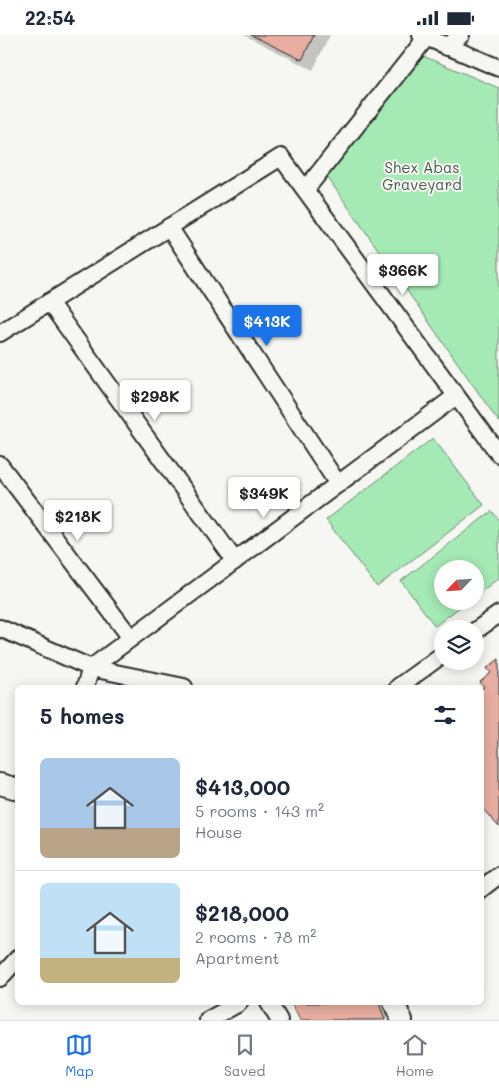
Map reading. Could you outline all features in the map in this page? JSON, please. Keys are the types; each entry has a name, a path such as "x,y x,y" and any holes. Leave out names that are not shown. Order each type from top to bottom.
{"street":[{"path":"447,47 461,35"},
{"path":"306,189 424,37 499,68"},
{"path":"2,326 49,302 281,157 499,454"},
{"path":"169,227 338,484"},
{"path":"49,302 235,561"},
{"path":"86,685 91,668 456,396"},
{"path":"0,465 131,638"},
{"path":"484,625 499,614"},
{"path":"0,628 91,668 174,685"},
{"path":"401,685 434,661"},
{"path":"0,784 15,788"},
{"path":"484,887 499,875"},
{"path":"0,978 15,961"},
{"path":"208,1020 235,1005"},
{"path":"271,1005 278,1020"},
{"path":"395,1005 402,1020"}],"green space":[{"name":"Shex Abas Graveyard","path":"423,56 499,88 499,422 323,171"},
{"path":"433,438 484,505 377,587 326,520"},
{"path":"492,511 499,520 499,578 484,589 484,560 434,560 434,610 456,610 443,620 434,620 434,625 401,581"}],"building":[{"path":"251,35 314,35 302,60"},
{"path":"499,659 499,827 484,810 484,685 480,682 491,673 487,668"},
{"path":"292,1005 380,1005 385,1020 300,1020"}]}
